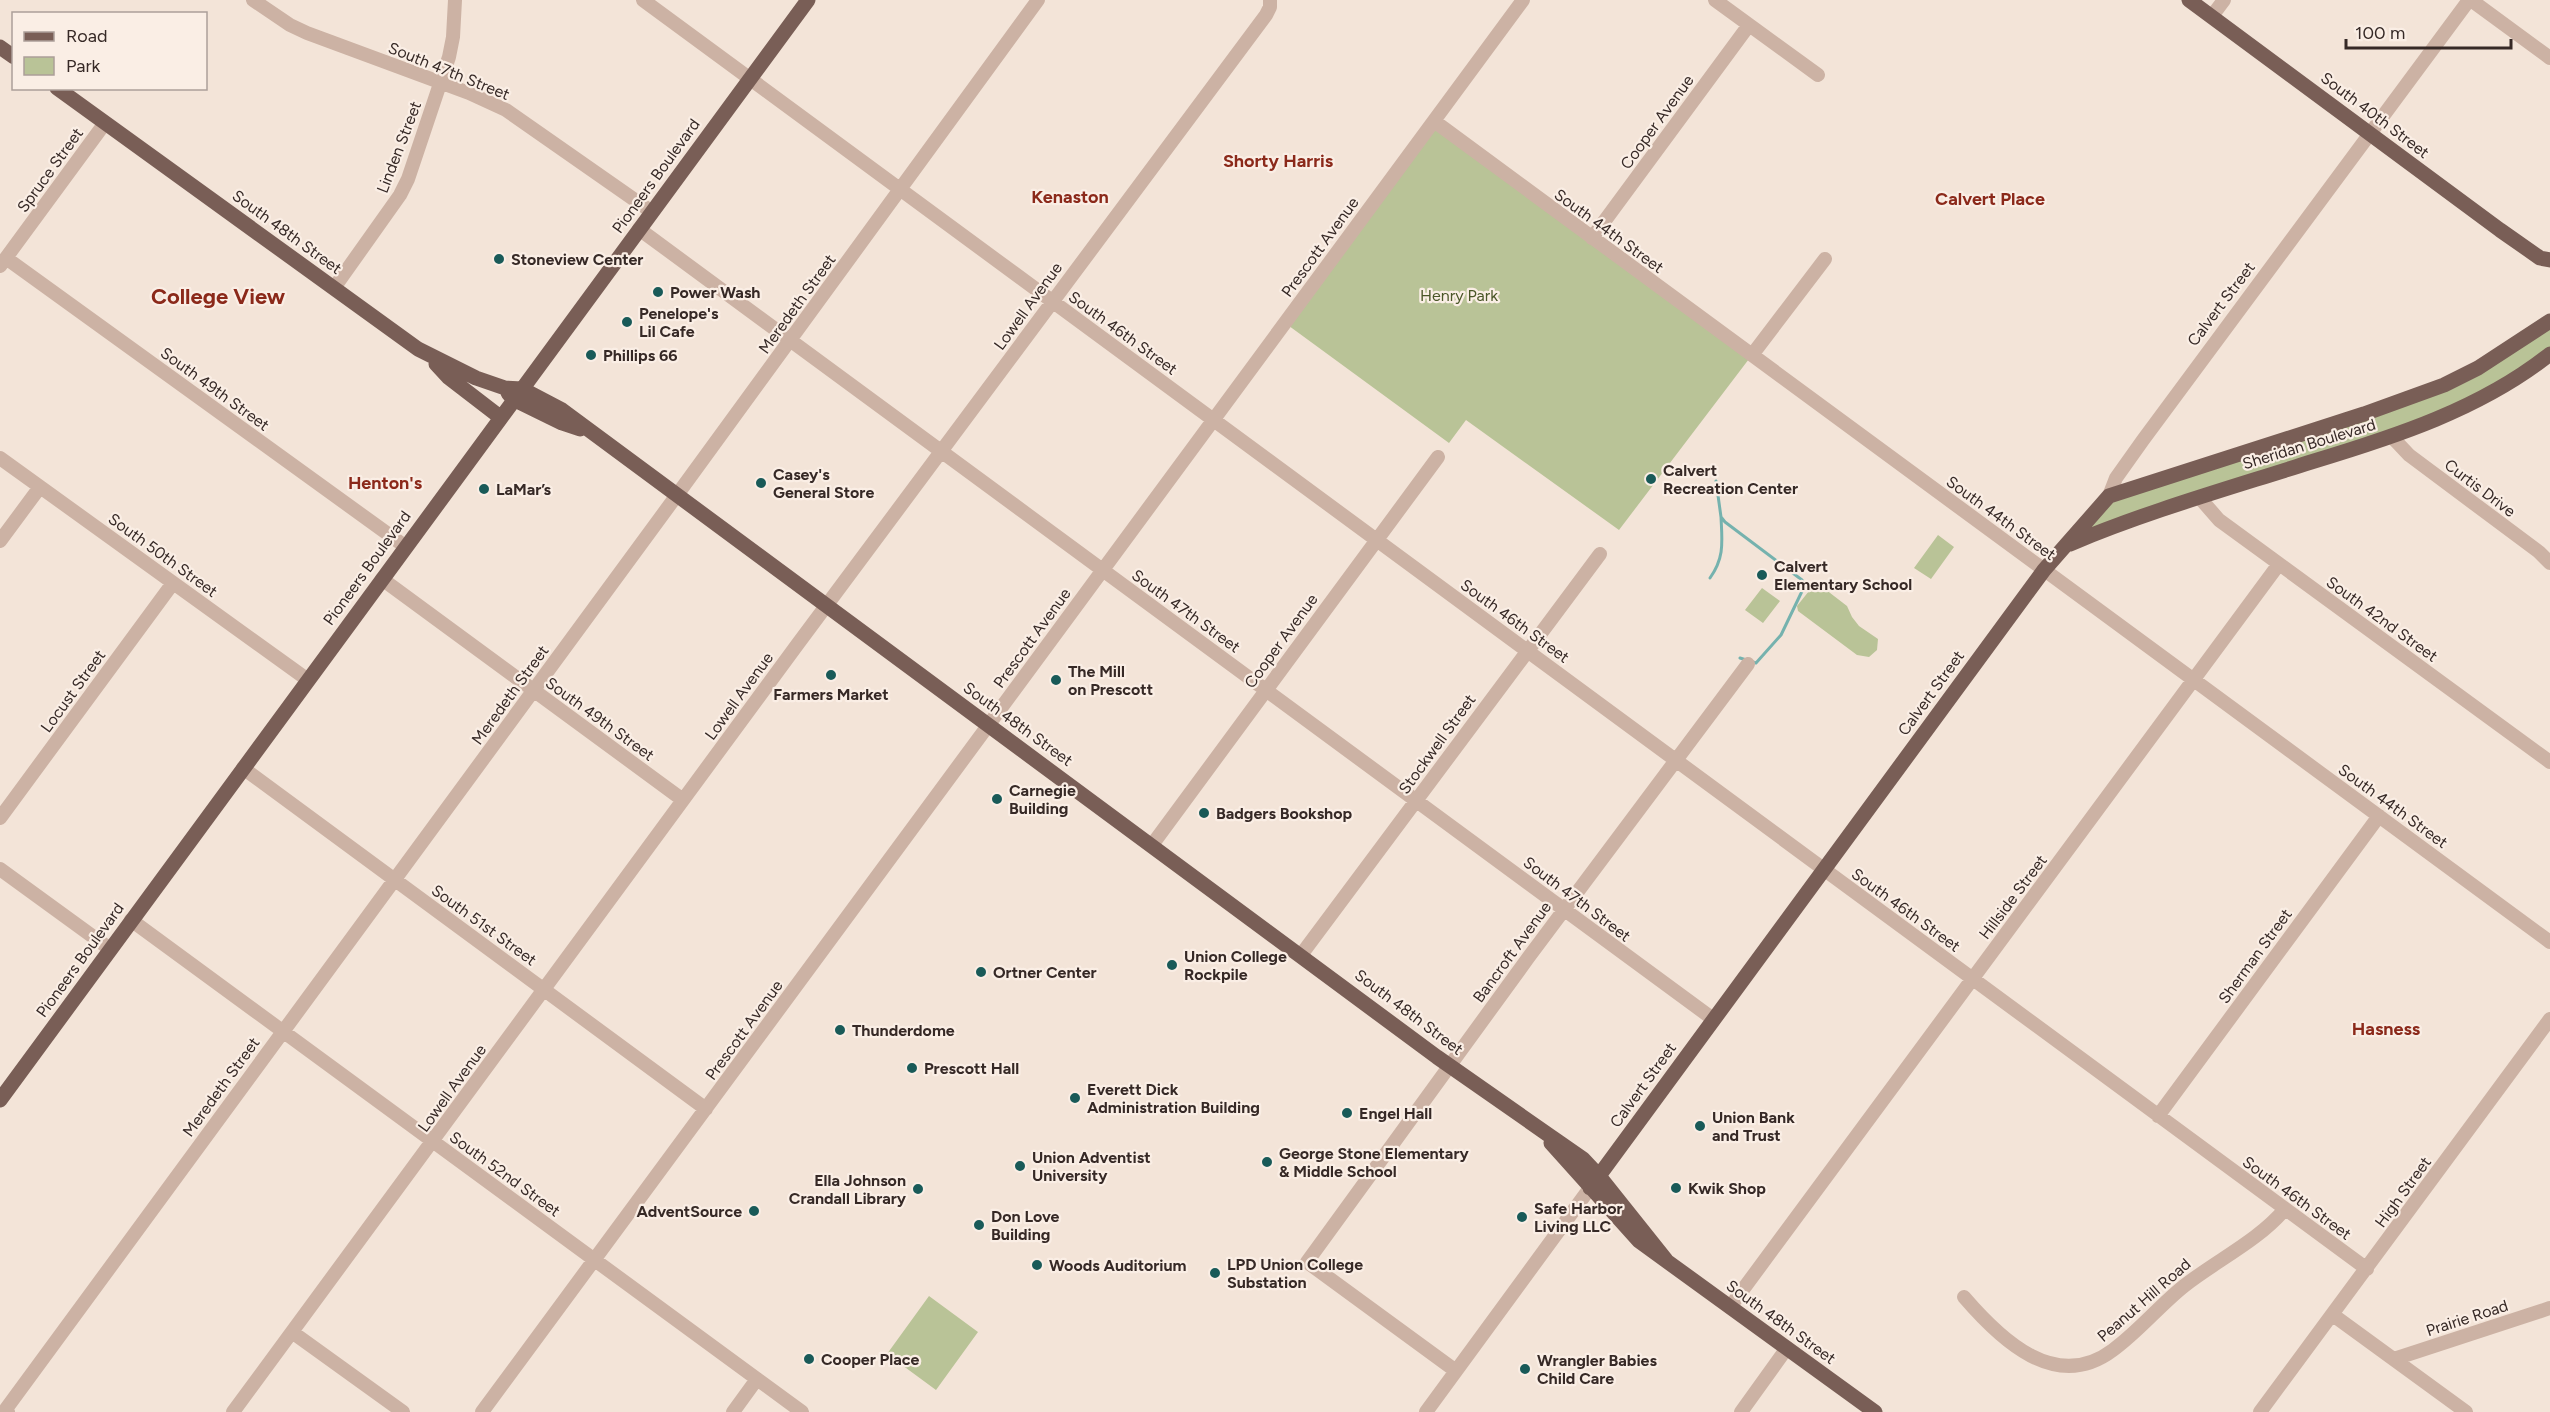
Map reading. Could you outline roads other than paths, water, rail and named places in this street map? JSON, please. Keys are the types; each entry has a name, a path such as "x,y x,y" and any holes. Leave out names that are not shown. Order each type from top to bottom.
{"main road":[{"name":"Pioneers Boulevard","path":"0,1100 406,547 500,417 513,392 652,212 808,0"},
{"name":"South 40th Street","path":"2189,0 2370,135 2545,259 2543,267 2550,272"},
{"name":"South 48th Street","path":"60,90 433,359 476,378 562,410 1541,1132 1595,1182 1629,1232 1875,1412"},
{"name":"Sheridan Boulevard","path":"2109,496 2355,417 2444,385 2478,368 2550,321"},
{"name":"Sheridan Boulevard","path":"2068,545 2133,518 2391,437 2490,393 2550,354"},
{"path":"433,359 448,377 500,417"},
{"name":"Calvert Street","path":"1595,1182 2044,570 2068,545 2085,520 2109,496"}],"street":[{"name":"South 47th Street","path":"253,0 290,25 307,33 440,84 470,93 506,110 652,212"},
{"name":"Linden Street","path":"334,288 400,195 440,84 453,36 455,0"},
{"name":"South 46th Street","path":"643,0 2367,1269"},
{"name":"Meredeth Street","path":"7,1410 1038,0"},
{"name":"Lowell Avenue","path":"233,1412 826,606 1266,15 1270,7 1270,0"},
{"name":"Prescott Avenue","path":"482,1412 1523,0"},
{"path":"1715,0 1818,75"},
{"path":"2211,16 2224,0"},
{"path":"2470,0 2550,58"},
{"name":"Calvert Street","path":"2109,496 2116,478 2143,440 2470,0"},
{"name":"Cooper Avenue","path":"1592,238 1749,25"},
{"name":"South 44th Street","path":"1434,121 2550,942"},
{"name":"Spruce Street","path":"3,262 105,123"},
{"name":"South 47th Street","path":"639,229 1713,1019"},
{"path":"1752,356 1825,259"},
{"name":"South 49th Street","path":"3,262 406,547"},
{"name":"Curtis Drive","path":"2391,437 2409,455 2550,563"},
{"name":"Cooper Avenue","path":"1152,844 1438,457"},
{"name":"South 50th Street","path":"0,458 308,680"},
{"path":"0,541 40,487"},
{"name":"South 42nd Street","path":"2199,497 2219,520 2550,762"},
{"name":"Stockwell Street","path":"1301,955 1600,554"},
{"name":"Hillside Street","path":"1730,1307 2279,564"},
{"name":"South 49th Street","path":"382,579 683,800"},
{"name":"Locust Street","path":"0,818 173,583"},
{"name":"Bancroft Avenue","path":"1456,1371 1306,1262 1564,909 1748,664"},
{"name":"South 51st Street","path":"243,768 706,1109"},
{"name":"Sherman Street","path":"2158,1116 2379,816"},
{"path":"0,869 110,949"},
{"name":"South 52nd Street","path":"131,920 802,1412"},
{"name":"High Street","path":"2260,1412 2550,1019"},
{"name":"Calvert Street","path":"1426,1412 1595,1182"},
{"name":"Peanut Hill Road","path":"1964,1297 1995,1329 2031,1356 2048,1364 2063,1367 2093,1362 2111,1352 2170,1297 2204,1270 2270,1226 2285,1209"},
{"name":"Prairie Road","path":"2394,1359 2550,1308"},
{"path":"2333,1315 2466,1412"},
{"path":"292,1332 403,1412"},
{"path":"1741,1412 1787,1348"},
{"path":"733,1412 757,1379"}],"waterway":[{"path":"1716,481 1721,517 1725,522 1802,580 1805,585 1781,635 1756,663 1740,658"},
{"path":"1710,578 1720,556 1721,517"}],"place":[{"name":"Stoneview Center","path":"499,259"},
{"name":"Power Wash","path":"658,292"},
{"name":"Penelope's Lil Cafe","path":"627,322"},
{"name":"Phillips 66","path":"591,355"},
{"name":"Calvert Recreation Center","path":"1651,479"},
{"name":"Casey's General Store","path":"761,483"},
{"name":"LaMar’s","path":"484,489"},
{"name":"Calvert Elementary School","path":"1762,575"},
{"name":"Farmers Market","path":"831,675"},
{"name":"The Mill on Prescott","path":"1056,680"},
{"name":"Carnegie Building","path":"997,799"},
{"name":"Badgers Bookshop","path":"1204,813"},
{"name":"Union College Rockpile","path":"1172,965"},
{"name":"Ortner Center","path":"981,972"},
{"name":"Thunderdome","path":"840,1030"},
{"name":"Prescott Hall","path":"912,1068"},
{"name":"Everett Dick Administration Building","path":"1075,1098"},
{"name":"Engel Hall","path":"1347,1113"},
{"name":"Union Bank and Trust","path":"1700,1126"},
{"name":"George Stone Elementary & Middle School","path":"1267,1162"},
{"name":"Union Adventist University","path":"1020,1166"},
{"name":"Kwik Shop","path":"1676,1188"},
{"name":"Ella Johnson Crandall Library","path":"918,1189"},
{"name":"AdventSource","path":"754,1211"},
{"name":"Safe Harbor Living LLC","path":"1522,1217"},
{"name":"Don Love Building","path":"979,1225"},
{"name":"Woods Auditorium","path":"1037,1265"},
{"name":"LPD Union College Substation","path":"1215,1273"},
{"name":"Cooper Place","path":"809,1359"},
{"name":"Wrangler Babies Child Care","path":"1525,1369"}],"district":[{"name":"Shorty Harris","path":"1278,161"},
{"name":"Kenaston","path":"1070,197"},
{"name":"Calvert Place","path":"1990,199"},
{"name":"College View","path":"218,296"},
{"name":"Henton's","path":"385,483"},
{"name":"Hasness","path":"2386,1029"}],"park label":[{"name":"Henry Park","path":"1459,295"}]}
